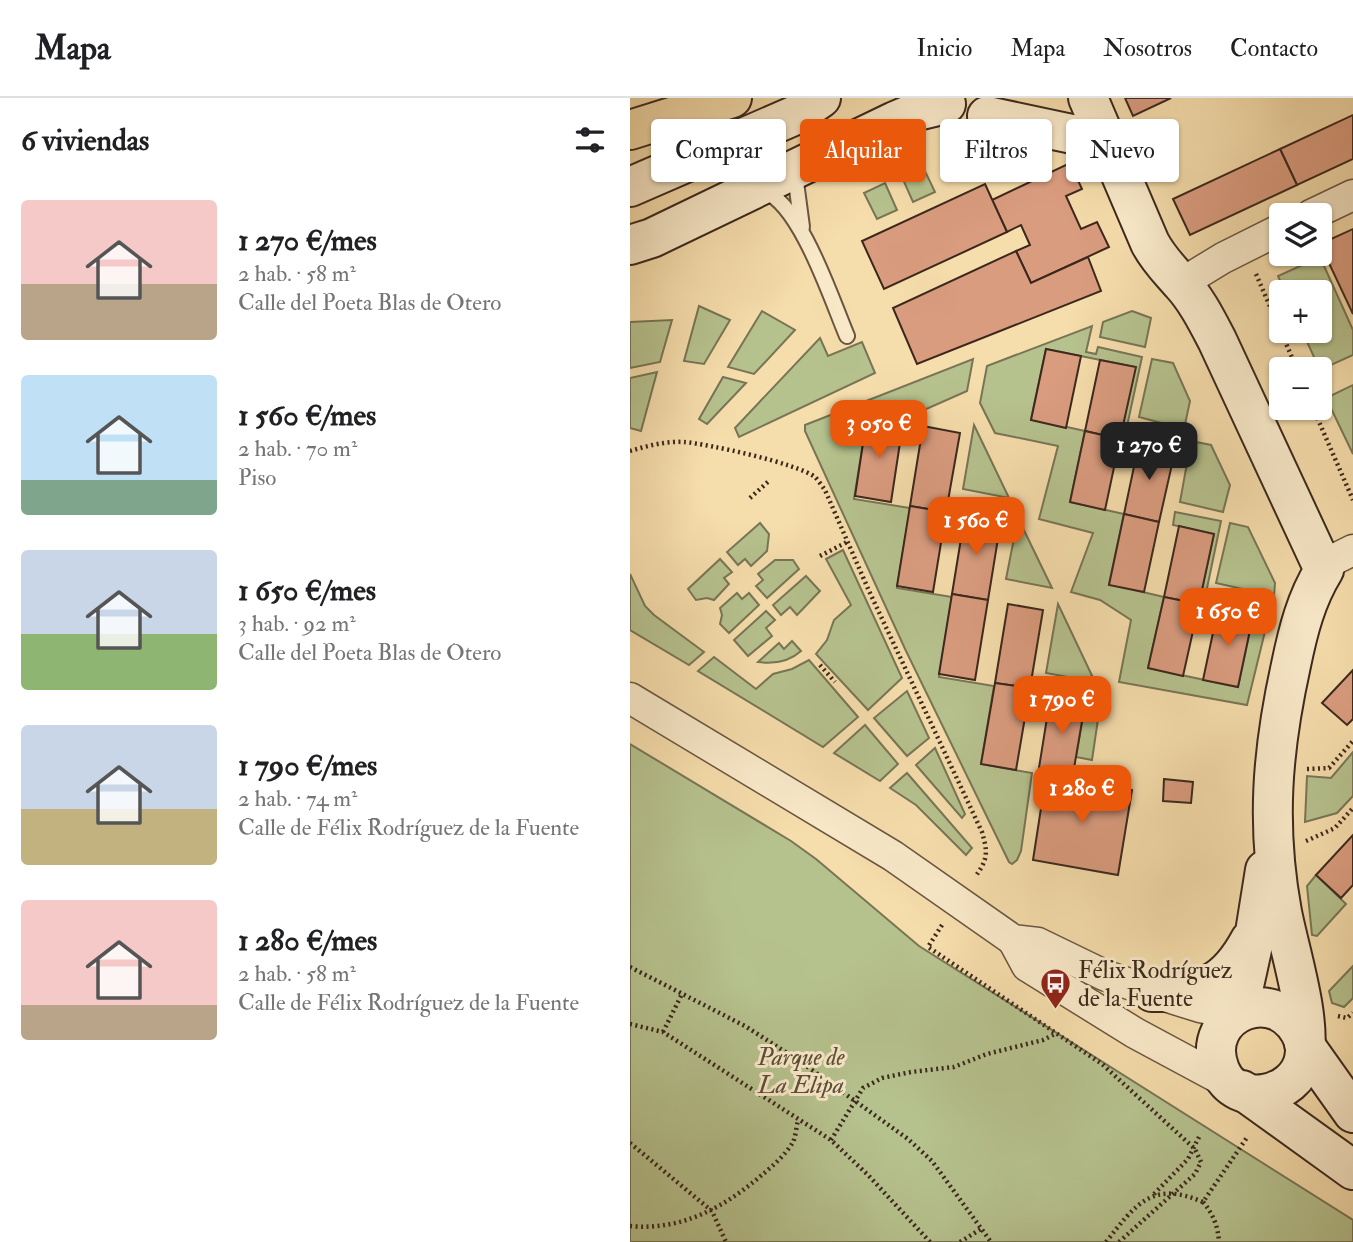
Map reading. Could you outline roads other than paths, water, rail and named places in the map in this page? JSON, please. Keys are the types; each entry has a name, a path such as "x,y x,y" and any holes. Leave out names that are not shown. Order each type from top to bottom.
{"highway":[{"path":"630,130 732,98"}],"street":[{"path":"630,187 798,114 821,98"},
{"path":"987,116 1014,110 1033,98"},
{"path":"1088,98 1096,119"},
{"path":"900,119 942,101 966,113 1066,133"},
{"path":"630,245 652,238 800,167"},
{"path":"1123,182 1159,261 1181,283 1200,309 1338,560 1313,587 1306,608 1281,711 1272,794 1286,830 1282,912 1303,1009 1304,1042 1305,1055 1294,1080 1283,1089 1269,1094 1255,1094 1234,1086 1220,1069 1217,1041 1223,1028 1237,1013 1253,1007 1268,1007 1291,1018 1304,1042 1353,1113"},
{"path":"1332,205 1353,195"},
{"path":"1181,283 1269,235"},
{"path":"630,698 893,856 1013,940 1027,966 1136,1033 1234,1086 1353,1170"},
{"path":"1237,1013 1256,929 1286,830"},
{"path":"1152,992 1184,993 1217,982 1228,972 1256,929"},
{"path":"1013,940 1038,943 1093,970 1152,992 1200,1007 1237,1013"}],"lane":[{"path":"800,175 796,182 803,232"},
{"path":"755,188 769,193 782,204 803,232 847,336"}],"place":[{"name":"Félix Rodríguez de la Fuente","path":"1055,1011"}],"park label":[{"name":"Parque de La Elipa","path":"801,1071"}]}
